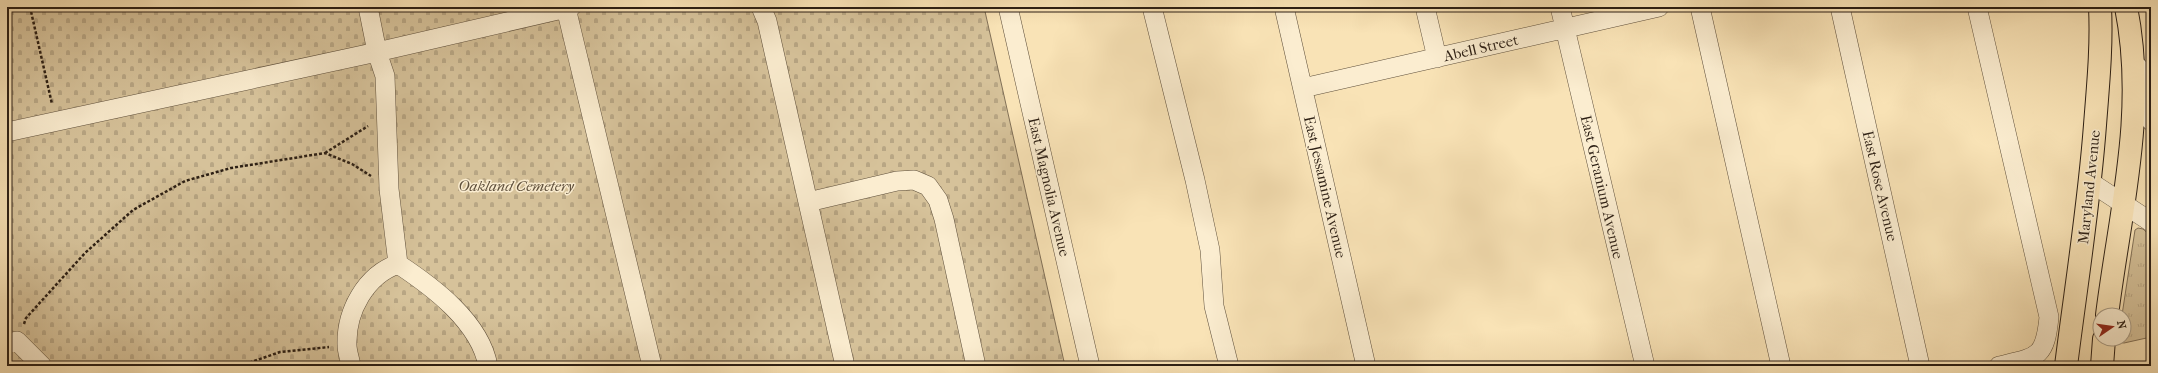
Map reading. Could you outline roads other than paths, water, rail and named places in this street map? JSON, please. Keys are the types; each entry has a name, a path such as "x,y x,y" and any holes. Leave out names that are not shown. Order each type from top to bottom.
{"main road":[{"name":"Maryland Avenue","path":"2066,366 2090,182 2099,83 2100,7"},
{"path":"2108,307 2125,205 2134,92 2130,30 2126,7"},
{"path":"2102,366 2103,347"}],"street":[{"path":"368,7 377,52 385,76 389,190 398,264"},
{"path":"761,7 767,20 845,366"},
{"name":"East Magnolia Avenue","path":"1008,7 1090,366"},
{"path":"1152,7 1200,203 1210,250 1214,306 1229,366"},
{"name":"East Jessamine Avenue","path":"1284,7 1366,366"},
{"path":"1425,7 1437,58"},
{"name":"East Geranium Avenue","path":"1560,7 1645,366"},
{"name":"Abell Street","path":"1303,88 1659,7"},
{"path":"1700,7 1781,366"},
{"name":"East Rose Avenue","path":"1840,7 1920,366"},
{"path":"1977,7 2049,317 2047,339 2038,354 2024,360 1999,366"},
{"path":"7,132 377,52 568,8 652,366"},
{"path":"2130,30 2151,121"},
{"path":"808,202 897,180 914,180 928,186 938,200 944,219 976,366"},
{"path":"2090,182 2151,222"},
{"path":"352,366 347,345 354,308 368,284 384,269 398,264"},
{"path":"398,264 428,283 453,306 472,330 488,366"},
{"path":"12,342 42,366"}],"park label":[{"name":"Oakland Cemetery","path":"516,186"}]}
